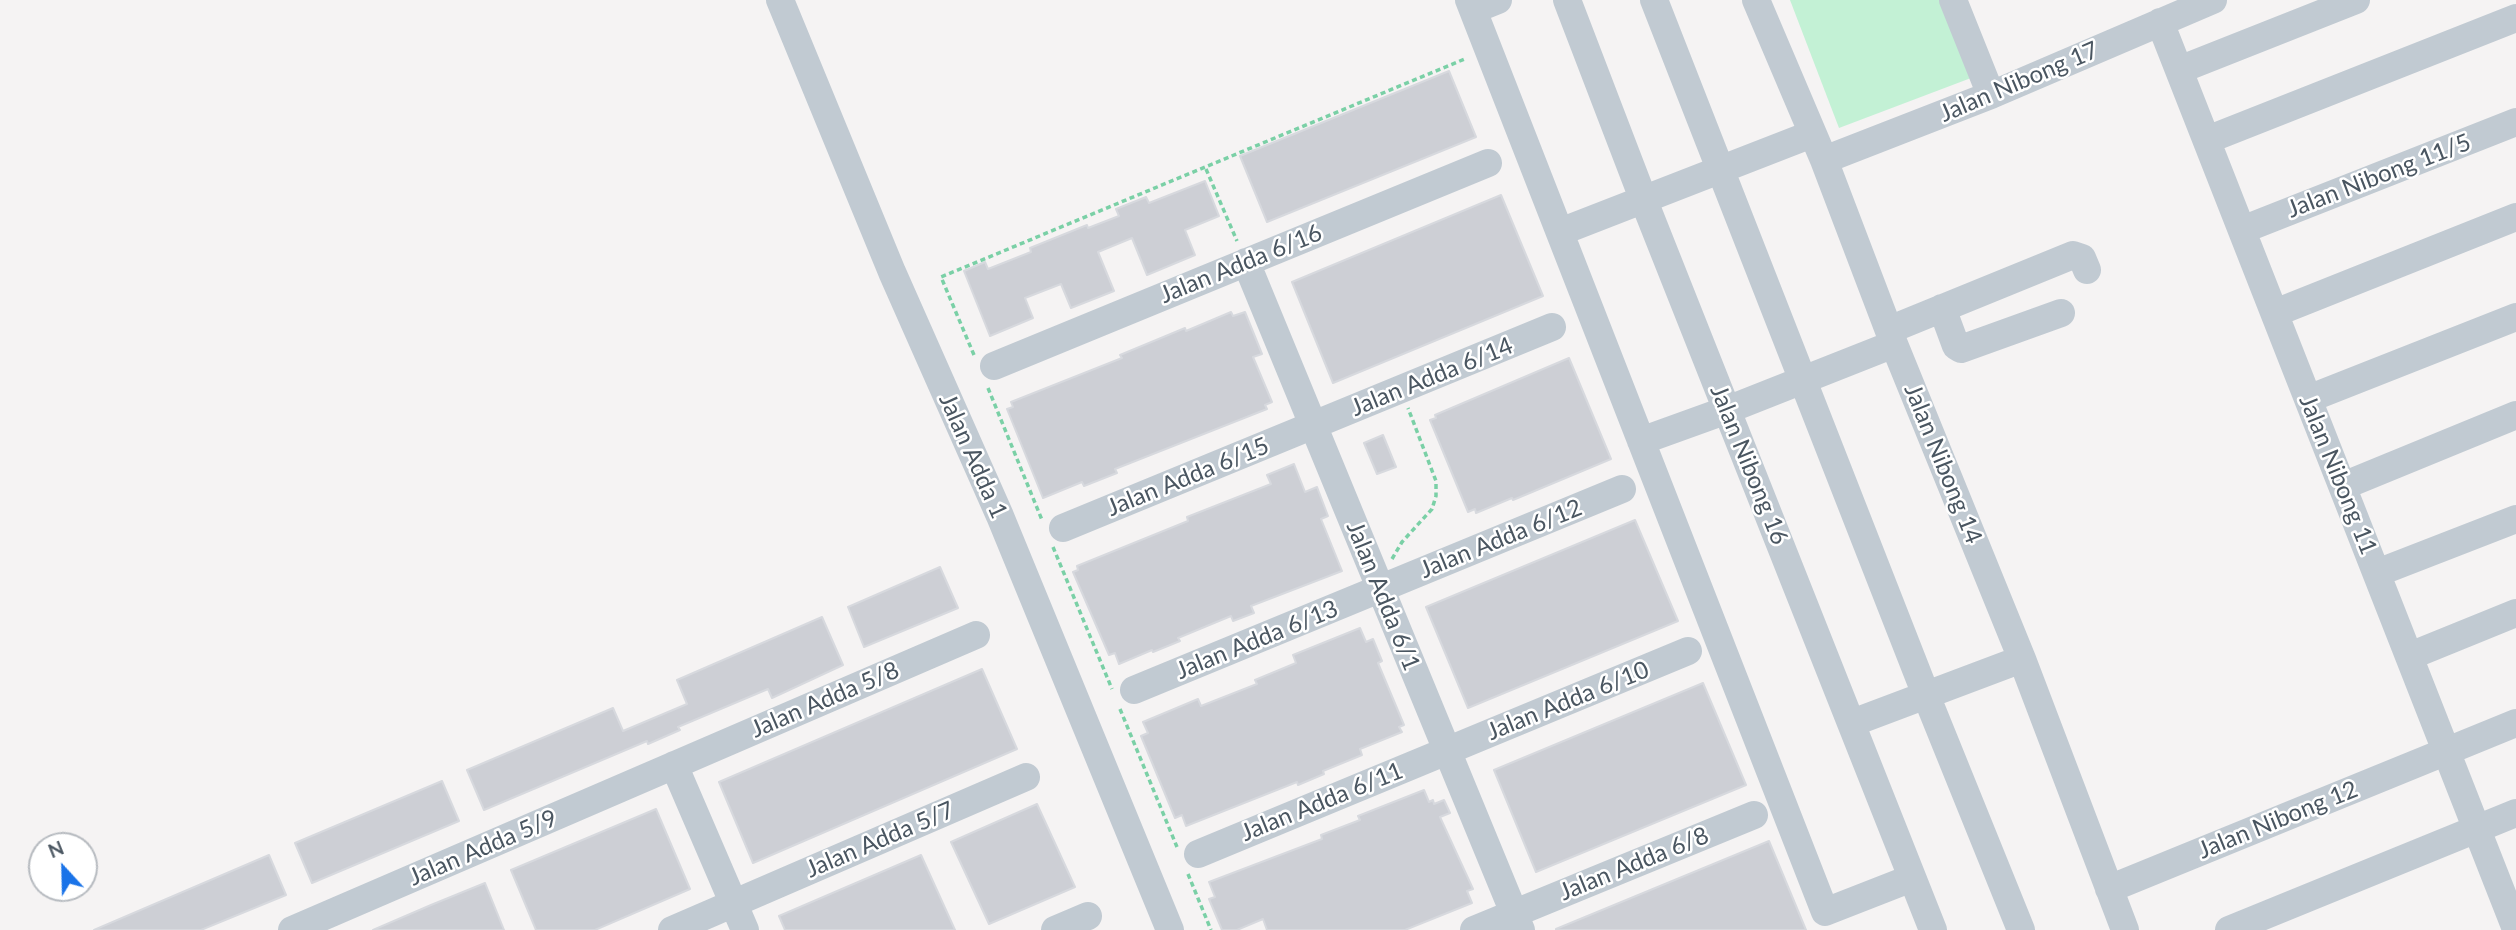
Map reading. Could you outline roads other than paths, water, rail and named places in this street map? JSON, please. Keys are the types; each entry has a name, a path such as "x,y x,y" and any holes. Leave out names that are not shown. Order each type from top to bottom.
{"street":[{"name":"Jalan Adda 1","path":"779,0 892,272 1000,516 1166,925"},
{"name":"Jalan Nibong 16","path":"1567,0 1933,930"},
{"path":"1654,0 1926,695 2021,930"},
{"name":"Jalan Nibong 14","path":"1756,0 1824,160 1891,337 2022,659 2125,930"},
{"path":"1953,0 1991,95"},
{"name":"Jalan Nibong 17","path":"1824,160 1991,95 2169,13 2213,0"},
{"path":"2179,70 2356,0"},
{"path":"1480,3 1560,232 1828,921 1912,878"},
{"name":"Jalan Nibong 11","path":"2169,13 2179,70 2514,918"},
{"path":"2207,140 2516,18"},
{"name":"Jalan Nibong 11/5","path":"2242,230 2516,122"},
{"path":"1560,232 1812,134"},
{"name":"Jalan Adda 6/16","path":"994,366 1488,163"},
{"path":"2275,313 2516,217"},
{"path":"1641,441 1803,380 1891,337 1942,308 2073,255 2082,258 2087,270"},
{"name":"Jalan Adda 6/1","path":"1246,262 1518,922"},
{"path":"1942,308 1956,346 1961,349 2061,313"},
{"path":"2308,399 2516,317"},
{"name":"Jalan Adda 6/14","path":"1313,426 1552,327"},
{"path":"2343,486 2516,415"},
{"name":"Jalan Adda 6/15","path":"1063,528 1313,426"},
{"name":"Jalan Adda 6/12","path":"1379,585 1622,489"},
{"path":"2377,573 2516,519"},
{"name":"Jalan Adda 6/13","path":"1134,690 1379,585"},
{"path":"2410,656 2516,612"},
{"name":"Jalan Adda 5/8","path":"674,765 976,635"},
{"name":"Jalan Adda 6/10","path":"1447,751 1688,651"},
{"path":"1852,723 2022,659"},
{"name":"Jalan Nibong 12","path":"2109,889 2516,723"},
{"name":"Jalan Adda 6/11","path":"1198,854 1447,751"},
{"path":"674,765 745,930"},
{"name":"Jalan Adda 5/9","path":"292,930 674,765"},
{"name":"Jalan Adda 5/7","path":"733,903 1026,777"},
{"path":"2229,930 2516,813"},
{"name":"Jalan Adda 6/8","path":"1474,930 1518,922 1754,815"},
{"path":"672,930 733,903"},
{"path":"1055,930 1088,916"}]}
